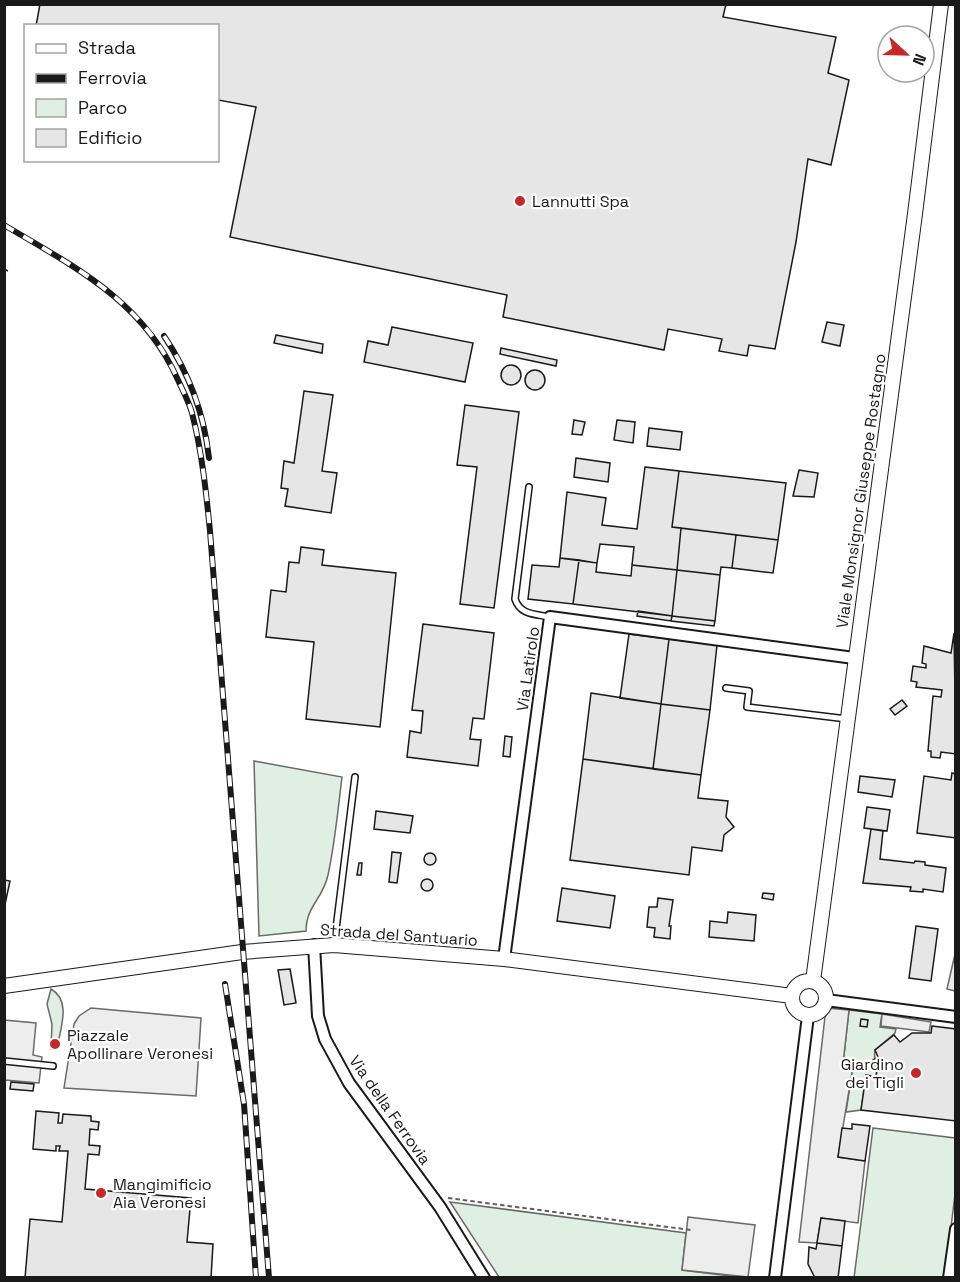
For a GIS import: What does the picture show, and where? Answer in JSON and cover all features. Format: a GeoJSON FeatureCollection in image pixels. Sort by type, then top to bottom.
{"type":"FeatureCollection","features":[{"type":"Feature","properties":{"kind":"street","name":"Viale Monsignor Giuseppe Rostagno"},"geometry":{"type":"LineString","coordinates":[[813,981],[941,4]]}},
{"type":"Feature","properties":{"kind":"street","name":"Via Latirolo"},"geometry":{"type":"LineString","coordinates":[[504,959],[550,617],[855,658]]}},
{"type":"Feature","properties":{"kind":"street","name":"Via della Ferrovia"},"geometry":{"type":"LineString","coordinates":[[314,945],[318,1016],[326,1039],[349,1083],[435,1199],[484,1278]]}},
{"type":"Feature","properties":{"kind":"street","name":"Strada del Santuario"},"geometry":{"type":"LineString","coordinates":[[4,986],[242,952],[334,945],[504,959],[792,996]]}},
{"type":"Feature","properties":{"kind":"street"},"geometry":{"type":"LineString","coordinates":[[813,981],[822,986],[826,1000],[822,1010],[808,1016],[794,1007],[792,996],[801,982],[813,981]]}},
{"type":"Feature","properties":{"kind":"street"},"geometry":{"type":"LineString","coordinates":[[826,1000],[956,1017]]}},
{"type":"Feature","properties":{"kind":"street"},"geometry":{"type":"LineString","coordinates":[[775,1278],[808,1016]]}},
{"type":"Feature","properties":{"kind":"street"},"geometry":{"type":"LineString","coordinates":[[949,1278],[956,1229]]}},
{"type":"Feature","properties":{"kind":"lane"},"geometry":{"type":"LineString","coordinates":[[529,487],[515,599],[517,607],[524,612],[550,617]]}},
{"type":"Feature","properties":{"kind":"lane"},"geometry":{"type":"LineString","coordinates":[[726,688],[749,691],[747,707],[847,719]]}},
{"type":"Feature","properties":{"kind":"lane"},"geometry":{"type":"LineString","coordinates":[[334,945],[355,777]]}},
{"type":"Feature","properties":{"kind":"lane"},"geometry":{"type":"LineString","coordinates":[[4,1061],[53,1066]]}},
{"type":"Feature","properties":{"kind":"path"},"geometry":{"type":"LineString","coordinates":[[435,1199],[451,1198],[692,1230]]}},
{"type":"Feature","properties":{"kind":"green space"},"geometry":{"type":"Polygon","coordinates":[[[254,761],[342,777],[328,875],[309,915],[306,931],[259,936],[254,761]]]}},
{"type":"Feature","properties":{"kind":"green space"},"geometry":{"type":"Polygon","coordinates":[[[51,989],[57,994],[63,1008],[57,1049],[51,1049],[52,1024],[47,1004],[51,989]]]}},
{"type":"Feature","properties":{"kind":"green space"},"geometry":{"type":"Polygon","coordinates":[[[849,1010],[882,1014],[880,1027],[896,1029],[895,1033],[875,1050],[876,1077],[866,1076],[861,1110],[846,1112],[853,1066],[843,1064],[849,1010]]]}},
{"type":"Feature","properties":{"kind":"green space"},"geometry":{"type":"Polygon","coordinates":[[[873,1128],[955,1138],[955,1194],[945,1277],[854,1278],[873,1128]]]}},
{"type":"Feature","properties":{"kind":"green space"},"geometry":{"type":"Polygon","coordinates":[[[450,1202],[686,1233],[682,1270],[738,1277],[499,1277],[450,1202]]]}},
{"type":"Feature","properties":{"kind":"shaded area"},"geometry":{"type":"Polygon","coordinates":[[[955,954],[955,991],[947,989],[955,954]]]}},
{"type":"Feature","properties":{"kind":"shaded area"},"geometry":{"type":"Polygon","coordinates":[[[91,1008],[201,1018],[196,1096],[64,1088],[74,1024],[79,1016],[91,1008]]]}},
{"type":"Feature","properties":{"kind":"shaded area"},"geometry":{"type":"Polygon","coordinates":[[[826,1008],[849,1010],[843,1064],[853,1066],[838,1157],[865,1161],[858,1223],[821,1218],[817,1243],[799,1242],[826,1008]]]}},
{"type":"Feature","properties":{"kind":"shaded area"},"geometry":{"type":"Polygon","coordinates":[[[882,1014],[931,1022],[929,1032],[881,1026],[882,1014]]]}},
{"type":"Feature","properties":{"kind":"shaded area"},"geometry":{"type":"Polygon","coordinates":[[[4,1020],[36,1023],[33,1055],[42,1057],[39,1083],[5,1080],[4,1020]]]}},
{"type":"Feature","properties":{"kind":"shaded area"},"geometry":{"type":"Polygon","coordinates":[[[688,1217],[755,1225],[748,1277],[682,1270],[688,1217]]]}},
{"type":"Feature","properties":{"kind":"building","name":"Lannutti Spa"},"geometry":{"type":"Polygon","coordinates":[[[40,4],[726,4],[723,17],[836,37],[828,73],[849,80],[831,165],[808,159],[796,242],[775,349],[749,345],[747,356],[719,351],[722,339],[668,329],[664,350],[503,317],[507,295],[230,237],[256,107],[219,100],[219,24],[36,24],[40,4]]]}},
{"type":"Feature","properties":{"kind":"building"},"geometry":{"type":"Polygon","coordinates":[[[827,322],[844,325],[840,346],[822,342],[827,322]]]}},
{"type":"Feature","properties":{"kind":"building"},"geometry":{"type":"Polygon","coordinates":[[[392,327],[473,343],[465,382],[364,362],[368,341],[388,345],[392,327]]]}},
{"type":"Feature","properties":{"kind":"building"},"geometry":{"type":"Polygon","coordinates":[[[276,335],[323,344],[322,353],[274,343],[276,335]]]}},
{"type":"Feature","properties":{"kind":"building"},"geometry":{"type":"Polygon","coordinates":[[[501,348],[557,360],[556,366],[500,354],[501,348]]]}},
{"type":"Feature","properties":{"kind":"building"},"geometry":{"type":"Polygon","coordinates":[[[511,365],[518,368],[521,375],[518,382],[511,385],[504,382],[501,375],[504,368],[511,365]]]}},
{"type":"Feature","properties":{"kind":"building"},"geometry":{"type":"Polygon","coordinates":[[[535,370],[542,373],[545,380],[542,387],[535,390],[528,387],[525,380],[528,373],[535,370]]]}},
{"type":"Feature","properties":{"kind":"building"},"geometry":{"type":"Polygon","coordinates":[[[304,391],[333,395],[322,471],[337,473],[331,513],[285,506],[288,489],[281,488],[284,461],[294,463],[304,391]]]}},
{"type":"Feature","properties":{"kind":"building"},"geometry":{"type":"Polygon","coordinates":[[[465,405],[519,412],[494,608],[460,604],[477,467],[457,465],[465,405]]]}},
{"type":"Feature","properties":{"kind":"building"},"geometry":{"type":"Polygon","coordinates":[[[574,420],[585,422],[582,435],[572,434],[574,420]]]}},
{"type":"Feature","properties":{"kind":"building"},"geometry":{"type":"Polygon","coordinates":[[[617,420],[635,422],[633,443],[614,440],[617,420]]]}},
{"type":"Feature","properties":{"kind":"building"},"geometry":{"type":"Polygon","coordinates":[[[649,428],[682,432],[680,450],[647,446],[649,428]]]}},
{"type":"Feature","properties":{"kind":"building"},"geometry":{"type":"Polygon","coordinates":[[[576,458],[610,463],[608,482],[574,477],[576,458]]]}},
{"type":"Feature","properties":{"kind":"building"},"geometry":{"type":"Polygon","coordinates":[[[645,467],[679,471],[672,527],[681,528],[677,570],[632,565],[634,547],[600,544],[597,563],[560,558],[567,492],[606,498],[602,525],[637,529],[645,467]]]}},
{"type":"Feature","properties":{"kind":"building"},"geometry":{"type":"Polygon","coordinates":[[[799,470],[818,473],[814,497],[793,496],[799,470]]]}},
{"type":"Feature","properties":{"kind":"building"},"geometry":{"type":"Polygon","coordinates":[[[679,471],[786,483],[778,540],[672,527],[679,471]]]}},
{"type":"Feature","properties":{"kind":"building"},"geometry":{"type":"Polygon","coordinates":[[[681,528],[736,535],[732,568],[721,567],[720,575],[677,570],[681,528]]]}},
{"type":"Feature","properties":{"kind":"building"},"geometry":{"type":"Polygon","coordinates":[[[736,535],[778,540],[773,573],[732,568],[736,535]]]}},
{"type":"Feature","properties":{"kind":"building"},"geometry":{"type":"Polygon","coordinates":[[[301,547],[324,550],[322,565],[396,573],[380,727],[306,719],[314,642],[266,637],[271,590],[286,592],[289,562],[299,563],[301,547]]]}},
{"type":"Feature","properties":{"kind":"building"},"geometry":{"type":"Polygon","coordinates":[[[560,558],[579,560],[573,604],[528,599],[532,565],[559,567],[560,558]]]}},
{"type":"Feature","properties":{"kind":"building"},"geometry":{"type":"Polygon","coordinates":[[[579,560],[597,563],[596,572],[631,576],[632,565],[677,570],[672,616],[573,604],[579,560]]]}},
{"type":"Feature","properties":{"kind":"building"},"geometry":{"type":"Polygon","coordinates":[[[677,570],[720,575],[715,621],[672,616],[677,570]]]}},
{"type":"Feature","properties":{"kind":"building"},"geometry":{"type":"Polygon","coordinates":[[[638,611],[672,616],[671,621],[637,616],[638,611]]]}},
{"type":"Feature","properties":{"kind":"building"},"geometry":{"type":"Polygon","coordinates":[[[672,616],[715,621],[714,626],[671,621],[672,616]]]}},
{"type":"Feature","properties":{"kind":"building"},"geometry":{"type":"Polygon","coordinates":[[[423,624],[494,633],[484,719],[473,718],[470,739],[481,740],[478,766],[407,757],[410,731],[421,733],[423,711],[412,710],[423,624]]]}},
{"type":"Feature","properties":{"kind":"building"},"geometry":{"type":"Polygon","coordinates":[[[954,633],[956,754],[941,752],[940,758],[931,757],[931,751],[928,751],[933,696],[941,697],[942,690],[916,687],[917,682],[911,681],[913,666],[926,668],[926,664],[922,663],[924,646],[951,653],[954,633]]]}},
{"type":"Feature","properties":{"kind":"building"},"geometry":{"type":"Polygon","coordinates":[[[629,634],[669,639],[661,704],[620,698],[629,634]]]}},
{"type":"Feature","properties":{"kind":"building"},"geometry":{"type":"Polygon","coordinates":[[[669,639],[717,645],[710,710],[661,704],[669,639]]]}},
{"type":"Feature","properties":{"kind":"building"},"geometry":{"type":"Polygon","coordinates":[[[591,693],[661,704],[653,769],[583,759],[591,693]]]}},
{"type":"Feature","properties":{"kind":"building"},"geometry":{"type":"Polygon","coordinates":[[[902,700],[907,706],[895,715],[890,709],[902,700]]]}},
{"type":"Feature","properties":{"kind":"building"},"geometry":{"type":"Polygon","coordinates":[[[661,704],[710,710],[701,775],[653,769],[661,704]]]}},
{"type":"Feature","properties":{"kind":"building"},"geometry":{"type":"Polygon","coordinates":[[[505,736],[512,737],[510,757],[503,756],[505,736]]]}},
{"type":"Feature","properties":{"kind":"building"},"geometry":{"type":"Polygon","coordinates":[[[583,759],[701,775],[698,798],[728,801],[726,817],[734,827],[724,835],[722,851],[692,847],[689,875],[570,860],[583,759]]]}},
{"type":"Feature","properties":{"kind":"building"},"geometry":{"type":"Polygon","coordinates":[[[952,773],[956,774],[956,838],[917,833],[924,776],[951,780],[952,773]]]}},
{"type":"Feature","properties":{"kind":"building"},"geometry":{"type":"Polygon","coordinates":[[[860,776],[895,780],[892,797],[858,792],[860,776]]]}},
{"type":"Feature","properties":{"kind":"building"},"geometry":{"type":"Polygon","coordinates":[[[867,807],[890,810],[887,831],[864,828],[867,807]]]}},
{"type":"Feature","properties":{"kind":"building"},"geometry":{"type":"Polygon","coordinates":[[[376,811],[413,816],[410,833],[374,829],[376,811]]]}},
{"type":"Feature","properties":{"kind":"building"},"geometry":{"type":"Polygon","coordinates":[[[871,829],[883,831],[880,859],[925,862],[925,865],[946,868],[943,892],[923,889],[923,892],[910,891],[911,887],[863,883],[871,829]]]}},
{"type":"Feature","properties":{"kind":"building"},"geometry":{"type":"Polygon","coordinates":[[[392,852],[401,853],[397,883],[389,882],[392,852]]]}},
{"type":"Feature","properties":{"kind":"building"},"geometry":{"type":"Polygon","coordinates":[[[432,853],[436,859],[432,865],[428,865],[424,857],[432,853]]]}},
{"type":"Feature","properties":{"kind":"building"},"geometry":{"type":"Polygon","coordinates":[[[359,863],[362,863],[361,875],[357,875],[359,863]]]}},
{"type":"Feature","properties":{"kind":"building"},"geometry":{"type":"Polygon","coordinates":[[[429,879],[433,885],[429,891],[425,891],[421,883],[429,879]]]}},
{"type":"Feature","properties":{"kind":"building"},"geometry":{"type":"Polygon","coordinates":[[[4,880],[10,881],[4,909],[4,880]]]}},
{"type":"Feature","properties":{"kind":"building"},"geometry":{"type":"Polygon","coordinates":[[[562,888],[615,896],[610,928],[557,921],[562,888]]]}},
{"type":"Feature","properties":{"kind":"building"},"geometry":{"type":"Polygon","coordinates":[[[763,893],[774,894],[773,900],[762,898],[763,893]]]}},
{"type":"Feature","properties":{"kind":"building"},"geometry":{"type":"Polygon","coordinates":[[[658,898],[673,900],[669,926],[671,926],[670,939],[654,937],[655,928],[647,927],[649,907],[657,907],[658,898]]]}},
{"type":"Feature","properties":{"kind":"building"},"geometry":{"type":"Polygon","coordinates":[[[728,912],[756,915],[754,941],[709,937],[710,921],[727,923],[728,912]]]}},
{"type":"Feature","properties":{"kind":"building"},"geometry":{"type":"Polygon","coordinates":[[[916,926],[938,929],[931,981],[909,978],[916,926]]]}},
{"type":"Feature","properties":{"kind":"building"},"geometry":{"type":"Polygon","coordinates":[[[290,969],[296,1003],[284,1005],[278,970],[290,969]]]}},
{"type":"Feature","properties":{"kind":"building"},"geometry":{"type":"Polygon","coordinates":[[[861,1019],[868,1020],[867,1027],[860,1026],[861,1019]]]}},
{"type":"Feature","properties":{"kind":"building","name":"Giardino dei Tigli"},"geometry":{"type":"Polygon","coordinates":[[[932,1026],[956,1029],[956,1121],[861,1110],[866,1075],[876,1077],[877,1071],[873,1060],[878,1057],[875,1050],[894,1035],[900,1042],[912,1033],[931,1033],[932,1026]]]}},
{"type":"Feature","properties":{"kind":"building"},"geometry":{"type":"Polygon","coordinates":[[[11,1082],[34,1084],[33,1091],[10,1089],[11,1082]]]}},
{"type":"Feature","properties":{"kind":"building","name":"Mangimificio Aia Veronesi"},"geometry":{"type":"Polygon","coordinates":[[[36,1111],[59,1113],[58,1123],[62,1123],[63,1114],[91,1116],[91,1121],[99,1122],[98,1130],[90,1129],[89,1145],[100,1146],[99,1155],[88,1154],[85,1189],[191,1198],[187,1242],[213,1244],[211,1278],[25,1278],[30,1219],[62,1222],[68,1151],[59,1151],[60,1146],[56,1146],[56,1151],[33,1149],[36,1111]]]}},
{"type":"Feature","properties":{"kind":"building"},"geometry":{"type":"Polygon","coordinates":[[[852,1124],[870,1126],[865,1161],[838,1157],[842,1128],[852,1129],[852,1124]]]}},
{"type":"Feature","properties":{"kind":"building"},"geometry":{"type":"Polygon","coordinates":[[[821,1218],[845,1221],[842,1246],[817,1243],[821,1218]]]}},
{"type":"Feature","properties":{"kind":"building"},"geometry":{"type":"Polygon","coordinates":[[[817,1243],[842,1246],[838,1278],[815,1278],[808,1264],[809,1247],[816,1249],[817,1243]]]}},
{"type":"Feature","properties":{"kind":"railway"},"geometry":{"type":"LineString","coordinates":[[4,225],[81,272],[126,307],[146,328],[163,352],[192,413],[201,457],[210,531],[269,1278]]}},
{"type":"Feature","properties":{"kind":"railway"},"geometry":{"type":"LineString","coordinates":[[164,336],[181,364],[194,394],[207,441],[209,458]]}},
{"type":"Feature","properties":{"kind":"railway"},"geometry":{"type":"LineString","coordinates":[[225,984],[244,1104],[256,1278]]}},
{"type":"Feature","properties":{"kind":"fence"},"geometry":{"type":"LineString","coordinates":[[4,269],[8,271]]}},
{"type":"Feature","properties":{"kind":"place","name":"Lannutti Spa"},"geometry":{"type":"Point","coordinates":[520,201]}},
{"type":"Feature","properties":{"kind":"place","name":"Piazzale Apollinare Veronesi"},"geometry":{"type":"Point","coordinates":[55,1044]}},
{"type":"Feature","properties":{"kind":"place","name":"Giardino dei Tigli"},"geometry":{"type":"Point","coordinates":[916,1073]}},
{"type":"Feature","properties":{"kind":"place","name":"Mangimificio Aia Veronesi"},"geometry":{"type":"Point","coordinates":[101,1193]}}]}
